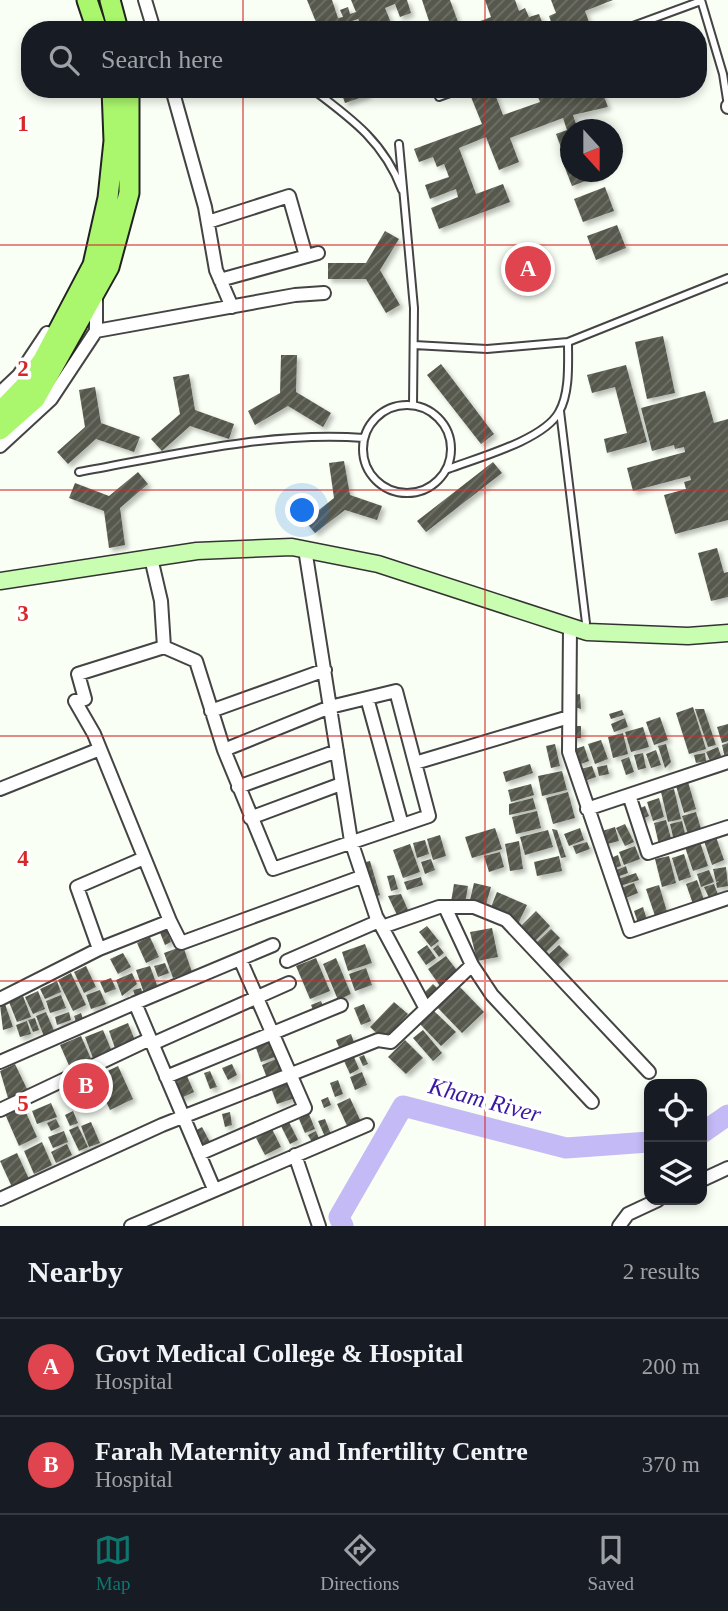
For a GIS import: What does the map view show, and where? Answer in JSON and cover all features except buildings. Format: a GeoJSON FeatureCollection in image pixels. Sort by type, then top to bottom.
{"type":"FeatureCollection","features":[{"type":"Feature","properties":{"kind":"main road"},"geometry":{"type":"LineString","coordinates":[[87,0],[94,21]]}},
{"type":"Feature","properties":{"kind":"main road"},"geometry":{"type":"LineString","coordinates":[[110,0],[116,21]]}},
{"type":"Feature","properties":{"kind":"main road"},"geometry":{"type":"LineString","coordinates":[[0,430],[35,399],[93,265],[107,198],[114,141],[112,98]]}},
{"type":"Feature","properties":{"kind":"main road"},"geometry":{"type":"LineString","coordinates":[[0,412],[24,387],[62,332],[96,296],[109,267],[129,193],[129,98]]}},
{"type":"Feature","properties":{"kind":"street"},"geometry":{"type":"LineString","coordinates":[[145,0],[151,21]]}},
{"type":"Feature","properties":{"kind":"street"},"geometry":{"type":"LineString","coordinates":[[174,98],[208,222],[220,280],[232,307]]}},
{"type":"Feature","properties":{"kind":"street"},"geometry":{"type":"LineString","coordinates":[[208,222],[289,195],[312,254],[220,280]]}},
{"type":"Feature","properties":{"kind":"street"},"geometry":{"type":"LineString","coordinates":[[96,331],[324,293]]}},
{"type":"Feature","properties":{"kind":"street"},"geometry":{"type":"LineString","coordinates":[[0,446],[51,399],[96,331],[96,296]]}},
{"type":"Feature","properties":{"kind":"street"},"geometry":{"type":"LineString","coordinates":[[0,393],[19,374],[47,333],[62,332]]}},
{"type":"Feature","properties":{"kind":"street"},"geometry":{"type":"LineString","coordinates":[[0,581],[197,551],[292,547],[378,564],[578,625],[587,632],[675,635],[728,633]]}},
{"type":"Feature","properties":{"kind":"street"},"geometry":{"type":"LineString","coordinates":[[305,549],[351,841],[361,877],[380,924],[426,1009]]}},
{"type":"Feature","properties":{"kind":"street"},"geometry":{"type":"LineString","coordinates":[[151,558],[161,601],[164,647]]}},
{"type":"Feature","properties":{"kind":"street"},"geometry":{"type":"LineString","coordinates":[[578,625],[569,717],[569,752],[630,931],[728,898]]}},
{"type":"Feature","properties":{"kind":"street"},"geometry":{"type":"LineString","coordinates":[[224,750],[330,707],[396,691],[429,816],[273,869],[224,750],[196,661],[164,647],[78,674],[85,699],[75,701],[100,750],[181,943],[361,877]]}},
{"type":"Feature","properties":{"kind":"street"},"geometry":{"type":"LineString","coordinates":[[211,711],[324,670]]}},
{"type":"Feature","properties":{"kind":"street"},"geometry":{"type":"LineString","coordinates":[[367,698],[402,825]]}},
{"type":"Feature","properties":{"kind":"street"},"geometry":{"type":"LineString","coordinates":[[415,763],[569,717]]}},
{"type":"Feature","properties":{"kind":"street"},"geometry":{"type":"LineString","coordinates":[[0,789],[100,750]]}},
{"type":"Feature","properties":{"kind":"street"},"geometry":{"type":"LineString","coordinates":[[238,787],[337,751]]}},
{"type":"Feature","properties":{"kind":"street"},"geometry":{"type":"LineString","coordinates":[[587,809],[728,762]]}},
{"type":"Feature","properties":{"kind":"street"},"geometry":{"type":"LineString","coordinates":[[250,818],[341,783]]}},
{"type":"Feature","properties":{"kind":"street"},"geometry":{"type":"LineString","coordinates":[[629,795],[648,853],[728,827]]}},
{"type":"Feature","properties":{"kind":"street"},"geometry":{"type":"LineString","coordinates":[[99,949],[77,887],[144,858]]}},
{"type":"Feature","properties":{"kind":"street"},"geometry":{"type":"LineString","coordinates":[[445,907],[472,965],[492,995],[592,1102]]}},
{"type":"Feature","properties":{"kind":"street"},"geometry":{"type":"LineString","coordinates":[[287,961],[380,924],[445,907],[474,907],[506,920],[544,957],[649,1072]]}},
{"type":"Feature","properties":{"kind":"street"},"geometry":{"type":"LineString","coordinates":[[0,999],[99,949],[170,920]]}},
{"type":"Feature","properties":{"kind":"street"},"geometry":{"type":"LineString","coordinates":[[0,1062],[273,945]]}},
{"type":"Feature","properties":{"kind":"street"},"geometry":{"type":"LineString","coordinates":[[199,1154],[304,1110],[304,1104],[240,959]]}},
{"type":"Feature","properties":{"kind":"street"},"geometry":{"type":"LineString","coordinates":[[0,1199],[183,1117],[378,1040],[391,1042],[472,965]]}},
{"type":"Feature","properties":{"kind":"street"},"geometry":{"type":"LineString","coordinates":[[0,1110],[151,1041],[289,983]]}},
{"type":"Feature","properties":{"kind":"street"},"geometry":{"type":"LineString","coordinates":[[135,1003],[214,1189]]}},
{"type":"Feature","properties":{"kind":"street"},"geometry":{"type":"LineString","coordinates":[[166,1077],[341,1005]]}},
{"type":"Feature","properties":{"kind":"street"},"geometry":{"type":"LineString","coordinates":[[131,1226],[367,1125]]}},
{"type":"Feature","properties":{"kind":"street"},"geometry":{"type":"LineString","coordinates":[[295,1155],[319,1226]]}},
{"type":"Feature","properties":{"kind":"street"},"geometry":{"type":"LineString","coordinates":[[707,1178],[728,1168]]}},
{"type":"Feature","properties":{"kind":"street"},"geometry":{"type":"LineString","coordinates":[[619,1226],[628,1214],[647,1205]]}},
{"type":"Feature","properties":{"kind":"lane"},"geometry":{"type":"LineString","coordinates":[[646,21],[701,0],[723,74],[728,108]]}},
{"type":"Feature","properties":{"kind":"lane"},"geometry":{"type":"LineString","coordinates":[[324,98],[379,146],[392,163],[406,202]]}},
{"type":"Feature","properties":{"kind":"lane"},"geometry":{"type":"LineString","coordinates":[[399,144],[406,202],[414,345],[413,405]]}},
{"type":"Feature","properties":{"kind":"lane"},"geometry":{"type":"LineString","coordinates":[[414,345],[487,349],[568,342],[728,278]]}},
{"type":"Feature","properties":{"kind":"lane"},"geometry":{"type":"LineString","coordinates":[[568,342],[566,388],[560,411],[578,625]]}},
{"type":"Feature","properties":{"kind":"lane"},"geometry":{"type":"LineString","coordinates":[[448,469],[452,442],[446,426],[434,413],[413,405],[401,405],[384,411],[371,423],[364,438],[363,456],[369,472],[381,485],[397,492],[414,493],[430,487],[448,469],[534,434],[560,411]]}},
{"type":"Feature","properties":{"kind":"lane"},"geometry":{"type":"LineString","coordinates":[[79,472],[250,441],[320,435],[364,438]]}},
{"type":"Feature","properties":{"kind":"waterway","name":"Kham River"},"geometry":{"type":"LineString","coordinates":[[343,1226],[339,1217],[403,1106],[566,1148],[644,1142]]}},
{"type":"Feature","properties":{"kind":"waterway","name":"Kham River"},"geometry":{"type":"LineString","coordinates":[[707,1130],[728,1115]]}},
{"type":"Feature","properties":{"kind":"place","name":"Govt Medical College & Hospital"},"geometry":{"type":"Point","coordinates":[528,269]}},
{"type":"Feature","properties":{"kind":"place","name":"Farah Maternity and Infertility Centre"},"geometry":{"type":"Point","coordinates":[86,1086]}}]}
